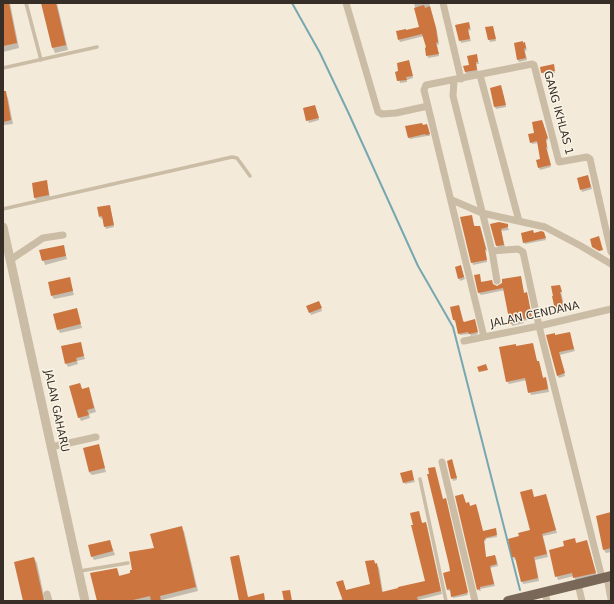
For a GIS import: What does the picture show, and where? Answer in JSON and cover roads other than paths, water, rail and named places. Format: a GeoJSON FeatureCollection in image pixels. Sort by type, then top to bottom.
{"type":"FeatureCollection","features":[{"type":"Feature","properties":{"kind":"main road"},"geometry":{"type":"LineString","coordinates":[[508,601],[546,596],[578,584],[606,577]]}},
{"type":"Feature","properties":{"kind":"street"},"geometry":{"type":"LineString","coordinates":[[346,3],[378,112],[382,114],[396,113],[428,106],[484,337]]}},
{"type":"Feature","properties":{"kind":"street"},"geometry":{"type":"LineString","coordinates":[[443,3],[457,80],[453,96],[492,251],[497,281]]}},
{"type":"Feature","properties":{"kind":"street","name":"GANG IKHLAS 1"},"geometry":{"type":"LineString","coordinates":[[428,106],[424,90],[426,85],[532,64],[534,65],[558,162],[587,157],[590,159],[611,252]]}},
{"type":"Feature","properties":{"kind":"street"},"geometry":{"type":"LineString","coordinates":[[480,75],[519,221]]}},
{"type":"Feature","properties":{"kind":"street"},"geometry":{"type":"LineString","coordinates":[[452,200],[482,213],[545,227],[611,264]]}},
{"type":"Feature","properties":{"kind":"street","name":"JALAN GAHARU"},"geometry":{"type":"LineString","coordinates":[[3,227],[85,601]]}},
{"type":"Feature","properties":{"kind":"street"},"geometry":{"type":"LineString","coordinates":[[10,260],[43,238],[63,235]]}},
{"type":"Feature","properties":{"kind":"street"},"geometry":{"type":"LineString","coordinates":[[492,251],[518,248],[522,250],[539,326],[611,599]]}},
{"type":"Feature","properties":{"kind":"street","name":"JALAN CENDANA"},"geometry":{"type":"LineString","coordinates":[[464,341],[539,326],[611,309]]}},
{"type":"Feature","properties":{"kind":"street"},"geometry":{"type":"LineString","coordinates":[[51,447],[96,437]]}},
{"type":"Feature","properties":{"kind":"street"},"geometry":{"type":"LineString","coordinates":[[442,462],[475,601]]}},
{"type":"Feature","properties":{"kind":"street"},"geometry":{"type":"LineString","coordinates":[[578,584],[582,601]]}},
{"type":"Feature","properties":{"kind":"lane"},"geometry":{"type":"LineString","coordinates":[[26,3],[41,60]]}},
{"type":"Feature","properties":{"kind":"lane"},"geometry":{"type":"LineString","coordinates":[[3,68],[97,47]]}},
{"type":"Feature","properties":{"kind":"lane"},"geometry":{"type":"LineString","coordinates":[[3,209],[232,157],[237,158],[250,176]]}},
{"type":"Feature","properties":{"kind":"lane"},"geometry":{"type":"LineString","coordinates":[[420,479],[446,601]]}},
{"type":"Feature","properties":{"kind":"lane"},"geometry":{"type":"LineString","coordinates":[[79,571],[128,563]]}},
{"type":"Feature","properties":{"kind":"waterway"},"geometry":{"type":"LineString","coordinates":[[292,3],[320,53],[418,266],[453,327],[520,590]]}}]}
